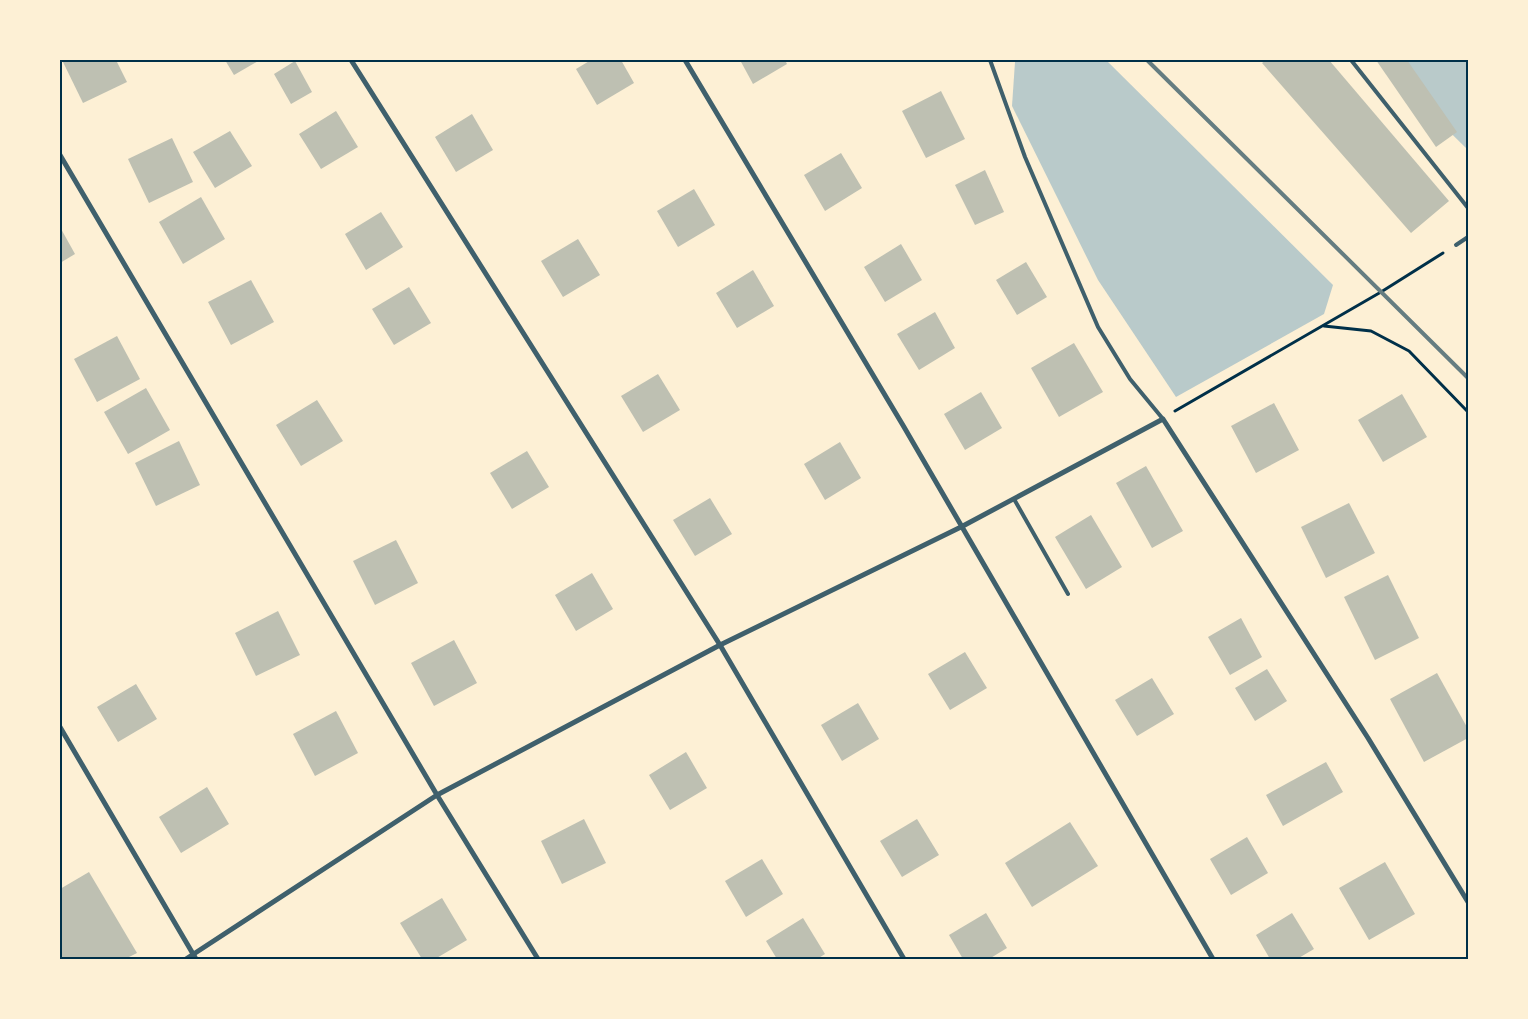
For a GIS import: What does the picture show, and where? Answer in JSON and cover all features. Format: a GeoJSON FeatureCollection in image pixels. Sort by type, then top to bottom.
{"type":"FeatureCollection","features":[{"type":"Feature","properties":{"kind":"street"},"geometry":{"type":"LineString","coordinates":[[351,60],[720,645],[904,959]]}},
{"type":"Feature","properties":{"kind":"street"},"geometry":{"type":"LineString","coordinates":[[685,60],[904,427],[1213,959]]}},
{"type":"Feature","properties":{"kind":"street"},"geometry":{"type":"LineString","coordinates":[[60,155],[437,795],[538,959]]}},
{"type":"Feature","properties":{"kind":"street"},"geometry":{"type":"LineString","coordinates":[[186,959],[195,956],[437,795],[720,645],[961,527],[1163,418],[1368,738],[1468,902]]}},
{"type":"Feature","properties":{"kind":"street"},"geometry":{"type":"LineString","coordinates":[[60,727],[195,956]]}},
{"type":"Feature","properties":{"kind":"lane"},"geometry":{"type":"LineString","coordinates":[[990,60],[1025,157],[1098,326],[1130,378],[1163,418]]}},
{"type":"Feature","properties":{"kind":"lane"},"geometry":{"type":"LineString","coordinates":[[1351,60],[1468,208]]}},
{"type":"Feature","properties":{"kind":"lane"},"geometry":{"type":"LineString","coordinates":[[1456,245],[1468,237]]}},
{"type":"Feature","properties":{"kind":"lane"},"geometry":{"type":"LineString","coordinates":[[1014,499],[1068,594]]}},
{"type":"Feature","properties":{"kind":"path"},"geometry":{"type":"LineString","coordinates":[[1163,418],[1381,292],[1456,245]]}},
{"type":"Feature","properties":{"kind":"path"},"geometry":{"type":"LineString","coordinates":[[1323,326],[1371,331],[1409,351],[1468,412]]}},
{"type":"Feature","properties":{"kind":"shaded area"},"geometry":{"type":"Polygon","coordinates":[[[1021,60],[1106,60],[1333,285],[1324,314],[1176,397],[1098,280],[1012,106],[1015,62],[1021,60]]]}},
{"type":"Feature","properties":{"kind":"shaded area"},"geometry":{"type":"Polygon","coordinates":[[[1388,60],[1468,60],[1468,150],[1397,80],[1388,60]]]}},
{"type":"Feature","properties":{"kind":"building"},"geometry":{"type":"Polygon","coordinates":[[[62,60],[116,60],[127,82],[83,103],[62,60]]]}},
{"type":"Feature","properties":{"kind":"building"},"geometry":{"type":"Polygon","coordinates":[[[225,60],[260,60],[234,75],[225,60]]]}},
{"type":"Feature","properties":{"kind":"building"},"geometry":{"type":"Polygon","coordinates":[[[591,60],[621,60],[634,83],[597,105],[576,69],[591,60]]]}},
{"type":"Feature","properties":{"kind":"building"},"geometry":{"type":"Polygon","coordinates":[[[740,60],[785,60],[787,64],[753,84],[740,60]]]}},
{"type":"Feature","properties":{"kind":"building"},"geometry":{"type":"Polygon","coordinates":[[[1266,60],[1329,60],[1449,201],[1411,233],[1262,63],[1266,60]]]}},
{"type":"Feature","properties":{"kind":"building"},"geometry":{"type":"Polygon","coordinates":[[[1376,60],[1407,60],[1457,132],[1436,147],[1376,60]]]}},
{"type":"Feature","properties":{"kind":"building"},"geometry":{"type":"Polygon","coordinates":[[[295,61],[312,92],[291,104],[274,74],[295,61]]]}},
{"type":"Feature","properties":{"kind":"building"},"geometry":{"type":"Polygon","coordinates":[[[941,91],[965,139],[926,158],[902,111],[941,91]]]}},
{"type":"Feature","properties":{"kind":"building"},"geometry":{"type":"Polygon","coordinates":[[[336,111],[358,147],[321,169],[299,134],[336,111]]]}},
{"type":"Feature","properties":{"kind":"building"},"geometry":{"type":"Polygon","coordinates":[[[472,114],[493,150],[456,172],[435,137],[472,114]]]}},
{"type":"Feature","properties":{"kind":"building"},"geometry":{"type":"Polygon","coordinates":[[[230,131],[252,166],[215,188],[193,152],[230,131]]]}},
{"type":"Feature","properties":{"kind":"building"},"geometry":{"type":"Polygon","coordinates":[[[172,138],[193,182],[149,203],[128,159],[172,138]]]}},
{"type":"Feature","properties":{"kind":"building"},"geometry":{"type":"Polygon","coordinates":[[[841,153],[862,188],[825,211],[804,175],[841,153]]]}},
{"type":"Feature","properties":{"kind":"building"},"geometry":{"type":"Polygon","coordinates":[[[985,170],[1004,212],[975,225],[955,185],[985,170]]]}},
{"type":"Feature","properties":{"kind":"building"},"geometry":{"type":"Polygon","coordinates":[[[694,189],[715,225],[678,247],[657,211],[694,189]]]}},
{"type":"Feature","properties":{"kind":"building"},"geometry":{"type":"Polygon","coordinates":[[[201,197],[225,239],[183,264],[159,222],[201,197]]]}},
{"type":"Feature","properties":{"kind":"building"},"geometry":{"type":"Polygon","coordinates":[[[381,212],[403,247],[366,270],[345,234],[381,212]]]}},
{"type":"Feature","properties":{"kind":"building"},"geometry":{"type":"Polygon","coordinates":[[[60,227],[75,254],[60,263],[60,227]]]}},
{"type":"Feature","properties":{"kind":"building"},"geometry":{"type":"Polygon","coordinates":[[[578,239],[600,275],[563,297],[541,261],[578,239]]]}},
{"type":"Feature","properties":{"kind":"building"},"geometry":{"type":"Polygon","coordinates":[[[901,244],[922,280],[885,302],[864,267],[901,244]]]}},
{"type":"Feature","properties":{"kind":"building"},"geometry":{"type":"Polygon","coordinates":[[[1026,262],[1047,297],[1017,315],[996,280],[1026,262]]]}},
{"type":"Feature","properties":{"kind":"building"},"geometry":{"type":"Polygon","coordinates":[[[753,270],[774,306],[737,328],[716,293],[753,270]]]}},
{"type":"Feature","properties":{"kind":"building"},"geometry":{"type":"Polygon","coordinates":[[[251,280],[274,322],[231,345],[208,302],[251,280]]]}},
{"type":"Feature","properties":{"kind":"building"},"geometry":{"type":"Polygon","coordinates":[[[409,287],[431,323],[394,345],[372,309],[409,287]]]}},
{"type":"Feature","properties":{"kind":"building"},"geometry":{"type":"Polygon","coordinates":[[[935,312],[955,348],[919,370],[897,334],[935,312]]]}},
{"type":"Feature","properties":{"kind":"building"},"geometry":{"type":"Polygon","coordinates":[[[117,336],[140,379],[97,402],[74,359],[117,336]]]}},
{"type":"Feature","properties":{"kind":"building"},"geometry":{"type":"Polygon","coordinates":[[[1074,343],[1103,392],[1059,417],[1031,368],[1074,343]]]}},
{"type":"Feature","properties":{"kind":"building"},"geometry":{"type":"Polygon","coordinates":[[[658,374],[680,410],[643,432],[621,396],[658,374]]]}},
{"type":"Feature","properties":{"kind":"building"},"geometry":{"type":"Polygon","coordinates":[[[146,388],[170,430],[128,454],[104,412],[146,388]]]}},
{"type":"Feature","properties":{"kind":"building"},"geometry":{"type":"Polygon","coordinates":[[[981,392],[1002,428],[965,450],[944,414],[981,392]]]}},
{"type":"Feature","properties":{"kind":"building"},"geometry":{"type":"Polygon","coordinates":[[[1402,394],[1427,437],[1383,462],[1358,420],[1402,394]]]}},
{"type":"Feature","properties":{"kind":"building"},"geometry":{"type":"Polygon","coordinates":[[[317,400],[343,441],[301,466],[276,425],[317,400]]]}},
{"type":"Feature","properties":{"kind":"building"},"geometry":{"type":"Polygon","coordinates":[[[1274,403],[1299,450],[1256,473],[1231,426],[1274,403]]]}},
{"type":"Feature","properties":{"kind":"building"},"geometry":{"type":"Polygon","coordinates":[[[179,441],[200,485],[156,506],[135,463],[179,441]]]}},
{"type":"Feature","properties":{"kind":"building"},"geometry":{"type":"Polygon","coordinates":[[[840,442],[861,478],[825,500],[804,464],[840,442]]]}},
{"type":"Feature","properties":{"kind":"building"},"geometry":{"type":"Polygon","coordinates":[[[527,451],[549,487],[512,509],[490,473],[527,451]]]}},
{"type":"Feature","properties":{"kind":"building"},"geometry":{"type":"Polygon","coordinates":[[[1146,466],[1183,531],[1152,548],[1116,483],[1146,466]]]}},
{"type":"Feature","properties":{"kind":"building"},"geometry":{"type":"Polygon","coordinates":[[[710,498],[732,534],[695,556],[673,520],[710,498]]]}},
{"type":"Feature","properties":{"kind":"building"},"geometry":{"type":"Polygon","coordinates":[[[1349,503],[1375,553],[1326,578],[1301,527],[1349,503]]]}},
{"type":"Feature","properties":{"kind":"building"},"geometry":{"type":"Polygon","coordinates":[[[1091,515],[1122,567],[1086,589],[1055,537],[1091,515]]]}},
{"type":"Feature","properties":{"kind":"building"},"geometry":{"type":"Polygon","coordinates":[[[396,540],[418,583],[375,605],[353,561],[396,540]]]}},
{"type":"Feature","properties":{"kind":"building"},"geometry":{"type":"Polygon","coordinates":[[[592,573],[613,609],[576,631],[555,595],[592,573]]]}},
{"type":"Feature","properties":{"kind":"building"},"geometry":{"type":"Polygon","coordinates":[[[1388,575],[1419,638],[1375,660],[1344,597],[1388,575]]]}},
{"type":"Feature","properties":{"kind":"building"},"geometry":{"type":"Polygon","coordinates":[[[278,611],[300,655],[256,676],[235,633],[278,611]]]}},
{"type":"Feature","properties":{"kind":"building"},"geometry":{"type":"Polygon","coordinates":[[[1241,618],[1262,657],[1230,675],[1208,637],[1241,618]]]}},
{"type":"Feature","properties":{"kind":"building"},"geometry":{"type":"Polygon","coordinates":[[[454,640],[477,683],[434,706],[411,663],[454,640]]]}},
{"type":"Feature","properties":{"kind":"building"},"geometry":{"type":"Polygon","coordinates":[[[965,652],[987,688],[950,710],[928,674],[965,652]]]}},
{"type":"Feature","properties":{"kind":"building"},"geometry":{"type":"Polygon","coordinates":[[[1267,669],[1287,701],[1255,721],[1235,688],[1267,669]]]}},
{"type":"Feature","properties":{"kind":"building"},"geometry":{"type":"Polygon","coordinates":[[[1437,673],[1468,729],[1468,738],[1424,762],[1390,699],[1437,673]]]}},
{"type":"Feature","properties":{"kind":"building"},"geometry":{"type":"Polygon","coordinates":[[[1152,678],[1174,714],[1137,736],[1115,700],[1152,678]]]}},
{"type":"Feature","properties":{"kind":"building"},"geometry":{"type":"Polygon","coordinates":[[[136,684],[157,719],[118,742],[97,707],[136,684]]]}},
{"type":"Feature","properties":{"kind":"building"},"geometry":{"type":"Polygon","coordinates":[[[858,703],[879,739],[842,761],[821,725],[858,703]]]}},
{"type":"Feature","properties":{"kind":"building"},"geometry":{"type":"Polygon","coordinates":[[[336,711],[358,753],[315,776],[293,734],[336,711]]]}},
{"type":"Feature","properties":{"kind":"building"},"geometry":{"type":"Polygon","coordinates":[[[686,752],[707,788],[670,810],[649,775],[686,752]]]}},
{"type":"Feature","properties":{"kind":"building"},"geometry":{"type":"Polygon","coordinates":[[[1326,762],[1343,792],[1283,826],[1266,795],[1326,762]]]}},
{"type":"Feature","properties":{"kind":"building"},"geometry":{"type":"Polygon","coordinates":[[[207,787],[229,824],[181,853],[159,817],[207,787]]]}},
{"type":"Feature","properties":{"kind":"building"},"geometry":{"type":"Polygon","coordinates":[[[584,819],[606,863],[562,884],[541,841],[584,819]]]}},
{"type":"Feature","properties":{"kind":"building"},"geometry":{"type":"Polygon","coordinates":[[[917,819],[939,855],[902,877],[880,841],[917,819]]]}},
{"type":"Feature","properties":{"kind":"building"},"geometry":{"type":"Polygon","coordinates":[[[1070,822],[1098,866],[1032,907],[1005,863],[1070,822]]]}},
{"type":"Feature","properties":{"kind":"building"},"geometry":{"type":"Polygon","coordinates":[[[1247,837],[1268,873],[1231,895],[1210,859],[1247,837]]]}},
{"type":"Feature","properties":{"kind":"building"},"geometry":{"type":"Polygon","coordinates":[[[762,859],[783,894],[746,917],[725,881],[762,859]]]}},
{"type":"Feature","properties":{"kind":"building"},"geometry":{"type":"Polygon","coordinates":[[[1385,862],[1415,914],[1369,940],[1339,888],[1385,862]]]}},
{"type":"Feature","properties":{"kind":"building"},"geometry":{"type":"Polygon","coordinates":[[[89,872],[137,953],[125,959],[60,959],[60,889],[89,872]]]}},
{"type":"Feature","properties":{"kind":"building"},"geometry":{"type":"Polygon","coordinates":[[[442,898],[467,940],[435,959],[422,959],[400,923],[442,898]]]}},
{"type":"Feature","properties":{"kind":"building"},"geometry":{"type":"Polygon","coordinates":[[[986,913],[1007,948],[989,959],[963,959],[949,935],[986,913]]]}},
{"type":"Feature","properties":{"kind":"building"},"geometry":{"type":"Polygon","coordinates":[[[1292,913],[1314,949],[1297,959],[1270,959],[1256,935],[1292,913]]]}},
{"type":"Feature","properties":{"kind":"building"},"geometry":{"type":"Polygon","coordinates":[[[803,918],[825,954],[817,959],[777,959],[766,941],[803,918]]]}},
{"type":"Feature","properties":{"kind":"railway"},"geometry":{"type":"LineString","coordinates":[[1147,60],[1468,378]]}}]}
